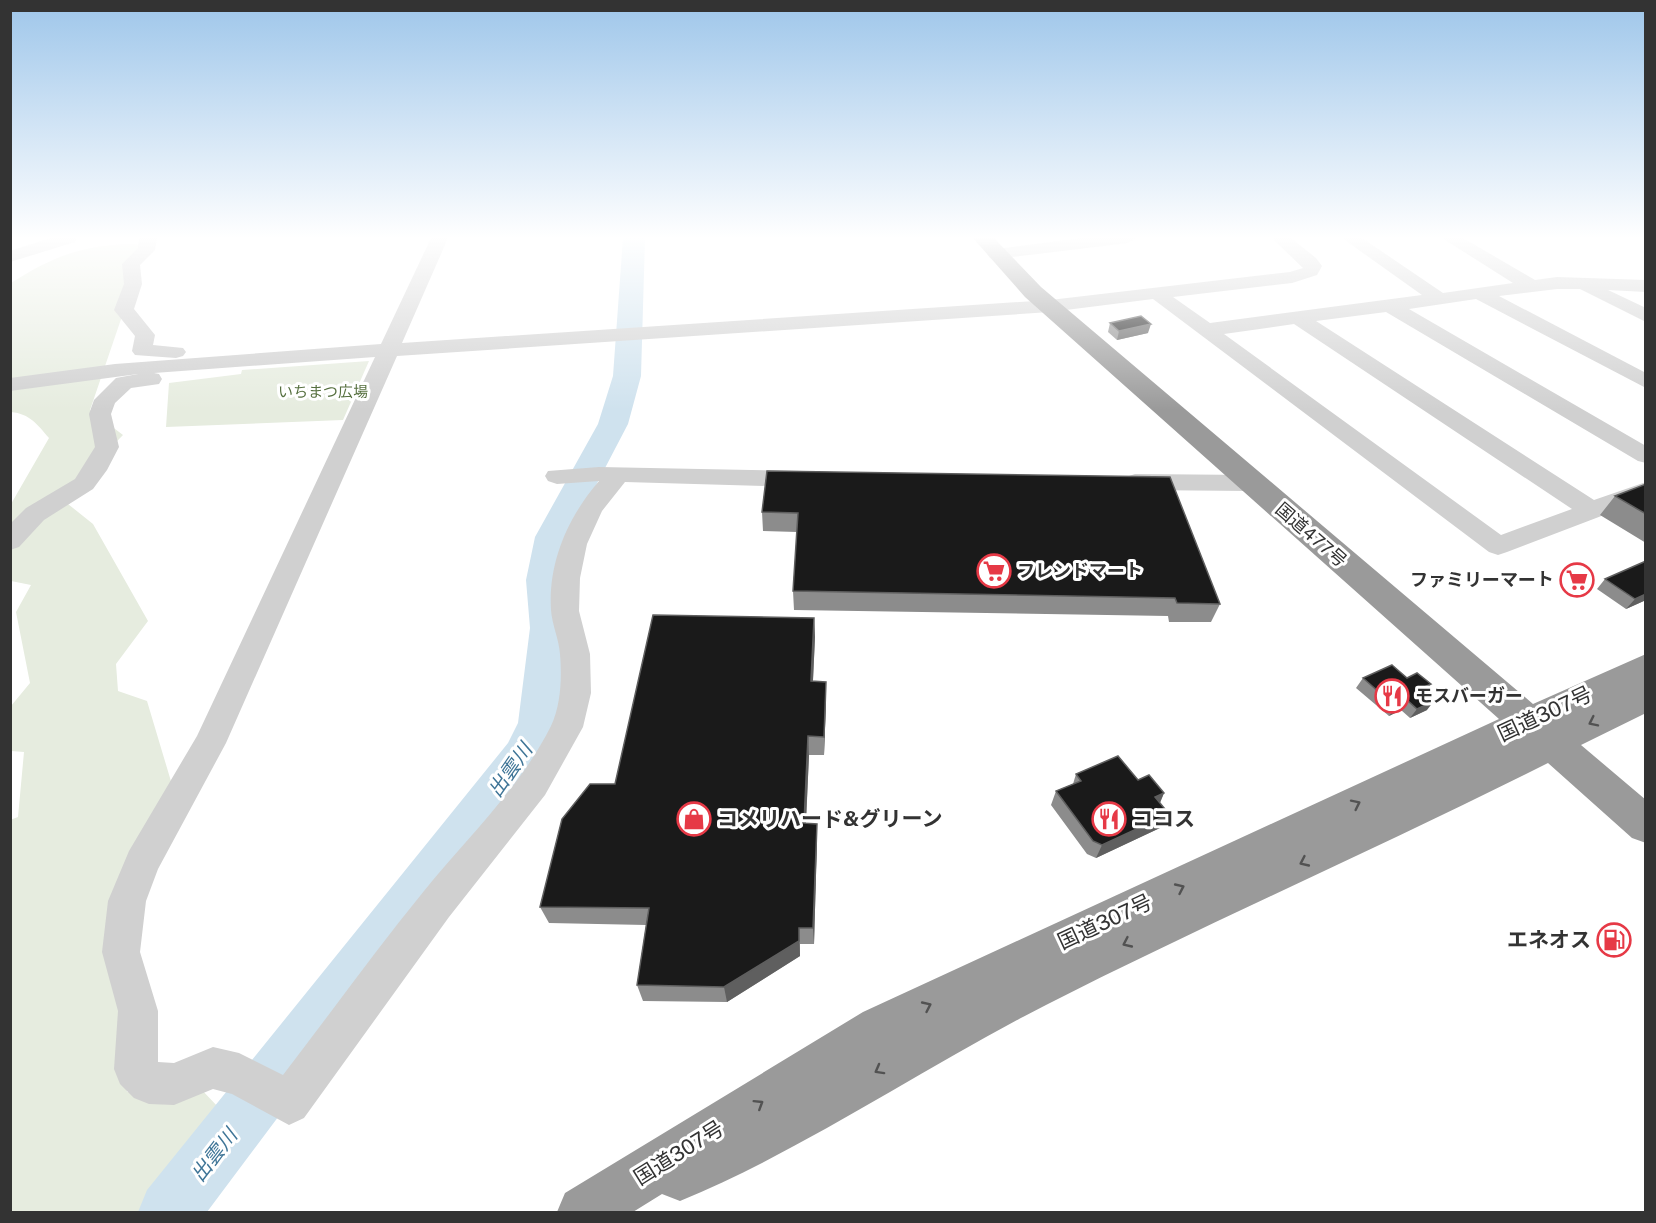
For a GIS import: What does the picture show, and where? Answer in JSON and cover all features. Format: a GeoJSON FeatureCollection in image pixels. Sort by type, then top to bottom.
{"type":"FeatureCollection","features":[{"type":"Feature","properties":{"kind":"highway","name":"国道477号"},"geometry":{"type":"LineString","coordinates":[[1039,295],[1251,483],[1646,825]]}},
{"type":"Feature","properties":{"kind":"highway","name":"国道307号"},"geometry":{"type":"LineString","coordinates":[[602,1212],[751,1140],[1029,989],[1431,803],[1538,733],[1646,667]]}},
{"type":"Feature","properties":{"kind":"highway","name":"国道307号"},"geometry":{"type":"LineString","coordinates":[[584,1212],[880,1029],[1538,733],[1646,696]]}},
{"type":"Feature","properties":{"kind":"street"},"geometry":{"type":"LineString","coordinates":[[129,295],[124,310],[145,335],[142,351],[230,352],[239,360]]}},
{"type":"Feature","properties":{"kind":"street"},"geometry":{"type":"LineString","coordinates":[[414,295],[210,743],[142,863],[127,901],[121,952],[138,1011],[135,1069],[148,1083],[174,1084],[213,1068],[239,1074],[289,1103],[436,905],[533,785],[567,728],[576,693],[575,654],[565,611],[566,578],[574,544],[608,475]]}},
{"type":"Feature","properties":{"kind":"street"},"geometry":{"type":"LineString","coordinates":[[10,385],[115,370],[239,360],[1050,306],[1139,295]]}},
{"type":"Feature","properties":{"kind":"street"},"geometry":{"type":"LineString","coordinates":[[1159,295],[1498,546],[1646,490]]}},
{"type":"Feature","properties":{"kind":"street"},"geometry":{"type":"LineString","coordinates":[[1435,295],[1439,298]]}},
{"type":"Feature","properties":{"kind":"street"},"geometry":{"type":"LineString","coordinates":[[1206,330],[1462,295]]}},
{"type":"Feature","properties":{"kind":"street"},"geometry":{"type":"LineString","coordinates":[[1482,295],[1646,382]]}},
{"type":"Feature","properties":{"kind":"street"},"geometry":{"type":"LineString","coordinates":[[1602,295],[1646,316]]}},
{"type":"Feature","properties":{"kind":"street"},"geometry":{"type":"LineString","coordinates":[[1389,305],[1646,456]]}},
{"type":"Feature","properties":{"kind":"street"},"geometry":{"type":"LineString","coordinates":[[1298,318],[1593,510]]}},
{"type":"Feature","properties":{"kind":"street"},"geometry":{"type":"LineString","coordinates":[[10,541],[35,514],[84,484],[95,470],[107,447],[100,414],[105,400],[124,382],[222,371],[239,360]]}},
{"type":"Feature","properties":{"kind":"street"},"geometry":{"type":"LineString","coordinates":[[557,476],[820,479]]}},
{"type":"Feature","properties":{"kind":"street"},"geometry":{"type":"LineString","coordinates":[[1108,482],[1251,483]]}},
{"type":"Feature","properties":{"kind":"green space"},"geometry":{"type":"Polygon","coordinates":[[[11,295],[129,295],[90,410],[123,435],[78,481],[58,496],[93,524],[148,621],[116,664],[118,691],[147,701],[173,788],[108,909],[127,1092],[165,1094],[200,1088],[219,1108],[147,1212],[11,1212],[10,820],[18,817],[24,752],[11,751],[11,706],[30,683],[16,612],[31,585],[11,581],[11,504],[49,438],[28,417],[11,412],[11,295]]]}},
{"type":"Feature","properties":{"kind":"green space","name":"いちまつ広場"},"geometry":{"type":"Polygon","coordinates":[[[369,361],[343,420],[166,427],[169,383],[241,374],[242,370],[369,361]]]}},
{"type":"Feature","properties":{"kind":"building"},"geometry":{"type":"Polygon","coordinates":[[[1141,316],[1151,324],[1119,331],[1110,323],[1141,316]]]}},
{"type":"Feature","properties":{"kind":"building","name":"フレンドマート"},"geometry":{"type":"Polygon","coordinates":[[[767,471],[1170,477],[1220,604],[1177,603],[1175,598],[793,591],[798,513],[762,512],[767,471]]]}},
{"type":"Feature","properties":{"kind":"building"},"geometry":{"type":"Polygon","coordinates":[[[1646,484],[1646,514],[1615,496],[1646,484]]]}},
{"type":"Feature","properties":{"kind":"building"},"geometry":{"type":"Polygon","coordinates":[[[1646,561],[1646,594],[1635,599],[1605,579],[1646,561]]]}},
{"type":"Feature","properties":{"kind":"building","name":"コメリハード&グリーン"},"geometry":{"type":"Polygon","coordinates":[[[653,615],[814,618],[811,681],[826,682],[824,737],[808,736],[804,823],[817,824],[813,928],[799,928],[799,941],[724,987],[637,985],[649,908],[540,907],[562,819],[590,784],[615,784],[653,615]]]}},
{"type":"Feature","properties":{"kind":"building"},"geometry":{"type":"Polygon","coordinates":[[[1392,665],[1407,678],[1417,673],[1431,684],[1420,689],[1434,701],[1417,709],[1408,701],[1396,707],[1363,678],[1392,665]]]}},
{"type":"Feature","properties":{"kind":"building","name":"ココス"},"geometry":{"type":"Polygon","coordinates":[[[1118,756],[1138,780],[1149,775],[1164,793],[1155,797],[1169,814],[1102,845],[1093,841],[1056,791],[1081,781],[1076,774],[1118,756]]]}},
{"type":"Feature","properties":{"kind":"waterway","name":"出雲川"},"geometry":{"type":"LineString","coordinates":[[169,1212],[524,755],[539,723],[549,628],[544,580],[552,537],[613,424],[627,376],[631,295]]}},
{"type":"Feature","properties":{"kind":"place","name":"フレンドマート"},"geometry":{"type":"Point","coordinates":[994,571]}},
{"type":"Feature","properties":{"kind":"place","name":"ファミリーマート"},"geometry":{"type":"Point","coordinates":[1577,580]}},
{"type":"Feature","properties":{"kind":"place","name":"モスバーガー"},"geometry":{"type":"Point","coordinates":[1392,696]}},
{"type":"Feature","properties":{"kind":"place","name":"コメリハード&グリーン"},"geometry":{"type":"Point","coordinates":[694,819]}},
{"type":"Feature","properties":{"kind":"place","name":"ココス"},"geometry":{"type":"Point","coordinates":[1109,819]}},
{"type":"Feature","properties":{"kind":"place","name":"エネオス"},"geometry":{"type":"Point","coordinates":[1614,940]}}]}
